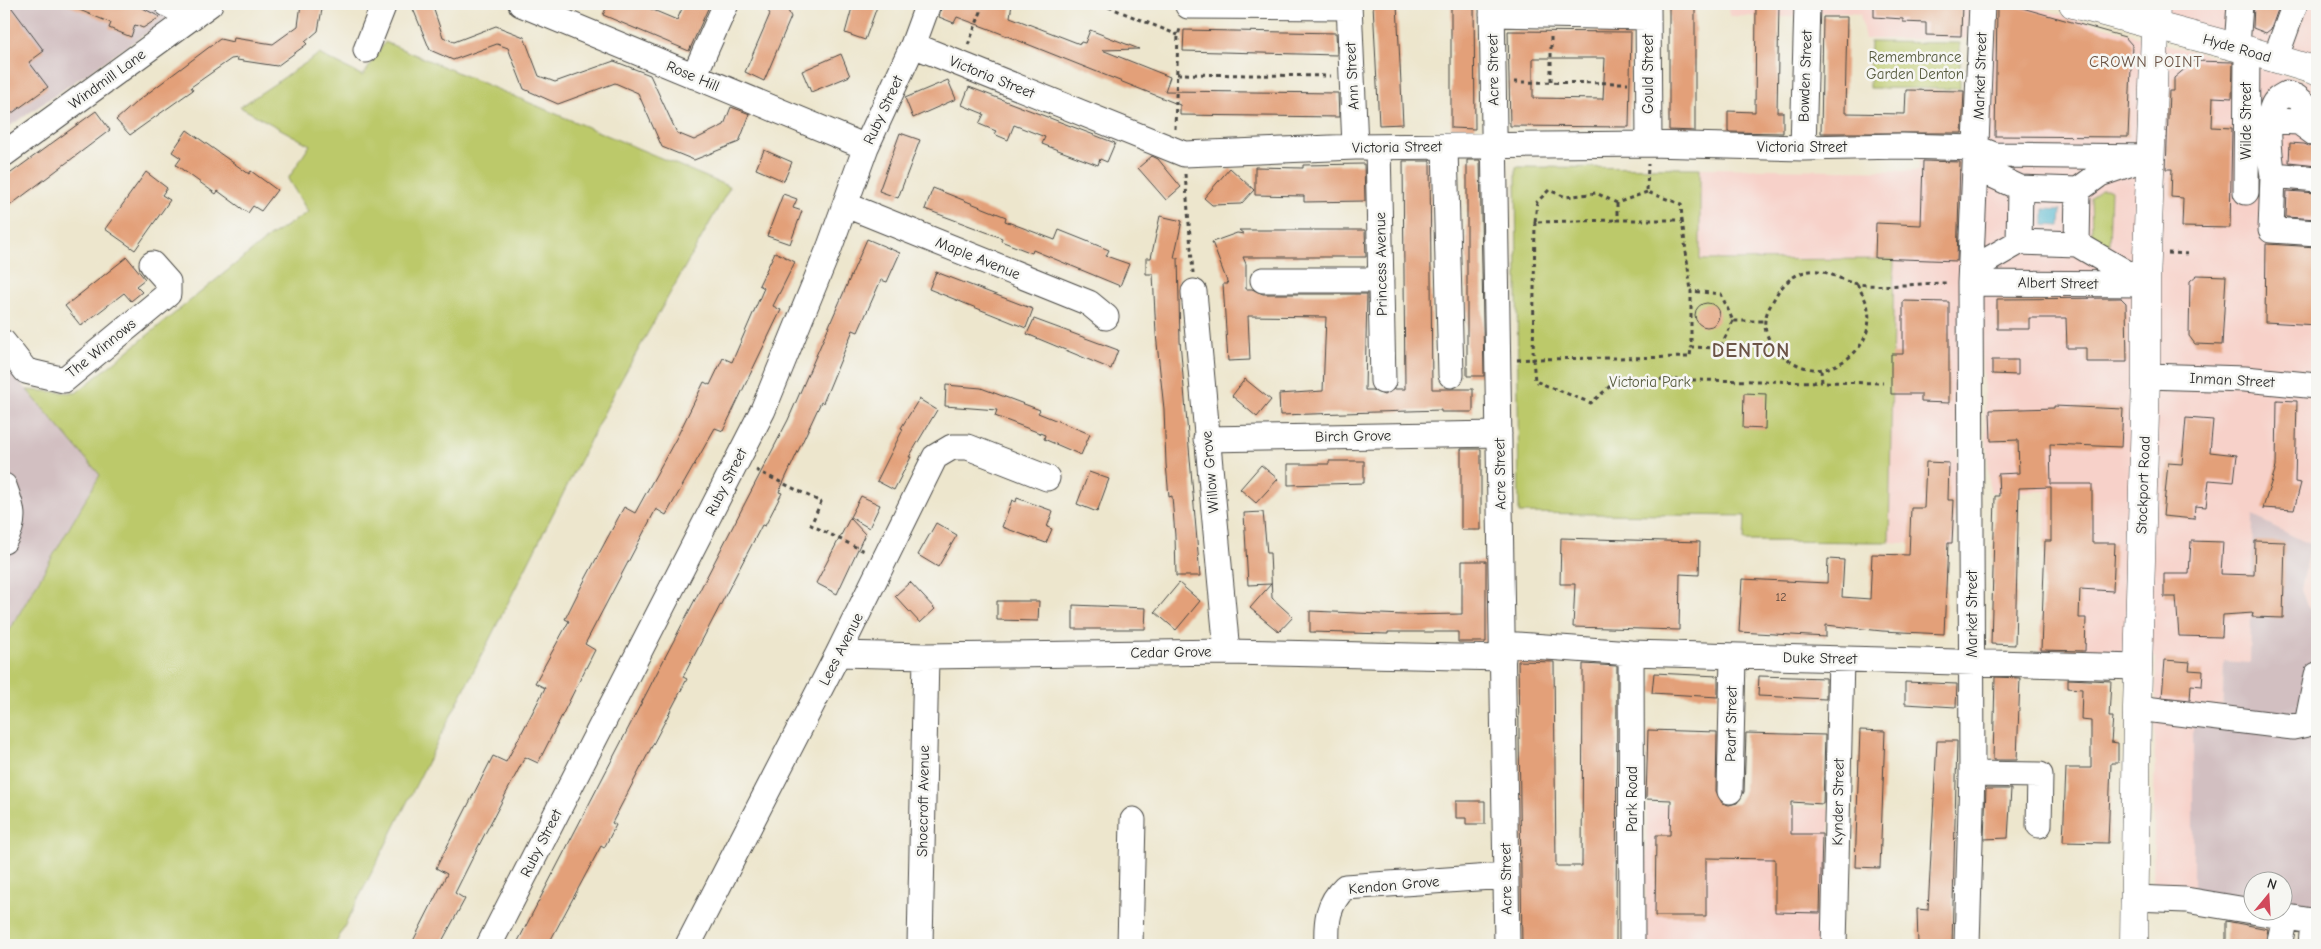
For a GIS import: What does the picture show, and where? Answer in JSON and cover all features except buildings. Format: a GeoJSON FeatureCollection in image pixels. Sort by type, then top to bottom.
{"type":"FeatureCollection","features":[{"type":"Feature","properties":{"kind":"main road","name":"Hyde Road"},"geometry":{"type":"LineString","coordinates":[[2073,4],[2156,14],[2242,49],[2317,71]]}},
{"type":"Feature","properties":{"kind":"main road","name":"Stockport Road"},"geometry":{"type":"LineString","coordinates":[[2134,945],[2136,708],[2146,376],[2146,284],[2156,14]]}},
{"type":"Feature","properties":{"kind":"street"},"geometry":{"type":"LineString","coordinates":[[167,4],[200,10]]}},
{"type":"Feature","properties":{"kind":"street"},"geometry":{"type":"LineString","coordinates":[[366,50],[384,4]]}},
{"type":"Feature","properties":{"kind":"street","name":"Rose Hill"},"geometry":{"type":"LineString","coordinates":[[521,4],[570,13],[694,76],[866,147]]}},
{"type":"Feature","properties":{"kind":"street"},"geometry":{"type":"LineString","coordinates":[[694,76],[726,4]]}},
{"type":"Feature","properties":{"kind":"street","name":"Ruby Street"},"geometry":{"type":"LineString","coordinates":[[489,945],[763,410],[846,205],[866,147],[913,45],[928,4]]}},
{"type":"Feature","properties":{"kind":"street","name":"Bowden Street"},"geometry":{"type":"LineString","coordinates":[[1803,148],[1807,4]]}},
{"type":"Feature","properties":{"kind":"street","name":"Market Street"},"geometry":{"type":"LineString","coordinates":[[1967,945],[1972,774],[1970,283],[1982,4]]}},
{"type":"Feature","properties":{"kind":"street","name":"Wilde Street"},"geometry":{"type":"LineString","coordinates":[[2240,4],[2246,192]]}},
{"type":"Feature","properties":{"kind":"street"},"geometry":{"type":"LineString","coordinates":[[2275,59],[2295,4]]}},
{"type":"Feature","properties":{"kind":"street"},"geometry":{"type":"LineString","coordinates":[[1188,6],[1349,6]]}},
{"type":"Feature","properties":{"kind":"street","name":"Ann Street"},"geometry":{"type":"LineString","coordinates":[[1349,6],[1352,76],[1367,147]]}},
{"type":"Feature","properties":{"kind":"street"},"geometry":{"type":"LineString","coordinates":[[1492,9],[1551,13],[1648,10]]}},
{"type":"Feature","properties":{"kind":"street","name":"Acre Street"},"geometry":{"type":"LineString","coordinates":[[1492,9],[1507,945]]}},
{"type":"Feature","properties":{"kind":"street","name":"Windmill Lane"},"geometry":{"type":"LineString","coordinates":[[4,154],[200,10]]}},
{"type":"Feature","properties":{"kind":"street","name":"Gould Street"},"geometry":{"type":"LineString","coordinates":[[1648,10],[1649,144]]}},
{"type":"Feature","properties":{"kind":"street","name":"Victoria Street"},"geometry":{"type":"LineString","coordinates":[[913,45],[1179,152],[1367,147],[1649,144],[1803,148],[1902,146],[1977,148]]}},
{"type":"Feature","properties":{"kind":"street"},"geometry":{"type":"LineString","coordinates":[[2317,114],[2296,97],[2286,94],[2276,100],[2270,110],[2274,175],[2271,230],[2317,233]]}},
{"type":"Feature","properties":{"kind":"street"},"geometry":{"type":"LineString","coordinates":[[2270,128],[2299,122],[2317,135]]}},
{"type":"Feature","properties":{"kind":"street"},"geometry":{"type":"LineString","coordinates":[[2270,128],[2317,140]]}},
{"type":"Feature","properties":{"kind":"street","name":"Princess Avenue"},"geometry":{"type":"LineString","coordinates":[[1367,147],[1381,280],[1383,381]]}},
{"type":"Feature","properties":{"kind":"street"},"geometry":{"type":"LineString","coordinates":[[1445,147],[1451,375]]}},
{"type":"Feature","properties":{"kind":"street"},"geometry":{"type":"LineString","coordinates":[[1977,148],[1994,156],[2151,157]]}},
{"type":"Feature","properties":{"kind":"street"},"geometry":{"type":"LineString","coordinates":[[1977,148],[1990,174],[2020,188],[2078,190],[2100,174],[2151,157]]}},
{"type":"Feature","properties":{"kind":"street"},"geometry":{"type":"LineString","coordinates":[[2274,175],[2317,178]]}},
{"type":"Feature","properties":{"kind":"street"},"geometry":{"type":"LineString","coordinates":[[2019,242],[2020,188]]}},
{"type":"Feature","properties":{"kind":"street"},"geometry":{"type":"LineString","coordinates":[[2076,244],[2078,190]]}},
{"type":"Feature","properties":{"kind":"street","name":"Maple Avenue"},"geometry":{"type":"LineString","coordinates":[[846,205],[1090,303],[1106,317]]}},
{"type":"Feature","properties":{"kind":"street"},"geometry":{"type":"LineString","coordinates":[[1970,283],[1986,261],[2019,242],[2076,244],[2146,284]]}},
{"type":"Feature","properties":{"kind":"street","name":"The Winnows"},"geometry":{"type":"LineString","coordinates":[[4,343],[26,371],[64,380],[168,294],[168,282],[152,264]]}},
{"type":"Feature","properties":{"kind":"street"},"geometry":{"type":"LineString","coordinates":[[1263,280],[1381,280]]}},
{"type":"Feature","properties":{"kind":"street","name":"Albert Street"},"geometry":{"type":"LineString","coordinates":[[1970,283],[2146,284]]}},
{"type":"Feature","properties":{"kind":"street","name":"Willow Grove"},"geometry":{"type":"LineString","coordinates":[[1194,292],[1227,652]]}},
{"type":"Feature","properties":{"kind":"street","name":"Inman Street"},"geometry":{"type":"LineString","coordinates":[[2146,376],[2245,379],[2317,386]]}},
{"type":"Feature","properties":{"kind":"street","name":"Birch Grove"},"geometry":{"type":"LineString","coordinates":[[1206,439],[1499,434]]}},
{"type":"Feature","properties":{"kind":"street","name":"Lees Avenue"},"geometry":{"type":"LineString","coordinates":[[688,945],[885,562],[935,457],[952,448],[968,447],[1047,478]]}},
{"type":"Feature","properties":{"kind":"street"},"geometry":{"type":"LineString","coordinates":[[4,486],[14,511],[9,533],[4,541]]}},
{"type":"Feature","properties":{"kind":"street","name":"Duke Street"},"geometry":{"type":"LineString","coordinates":[[1503,651],[2138,667]]}},
{"type":"Feature","properties":{"kind":"street","name":"Cedar Grove"},"geometry":{"type":"LineString","coordinates":[[838,654],[926,656],[1503,651]]}},
{"type":"Feature","properties":{"kind":"street","name":"Park Road"},"geometry":{"type":"LineString","coordinates":[[1631,654],[1632,945]]}},
{"type":"Feature","properties":{"kind":"street","name":"Shoecroft Avenue"},"geometry":{"type":"LineString","coordinates":[[920,945],[926,656]]}},
{"type":"Feature","properties":{"kind":"street","name":"Peart Street"},"geometry":{"type":"LineString","coordinates":[[1730,791],[1733,657]]}},
{"type":"Feature","properties":{"kind":"street","name":"Kynder Street"},"geometry":{"type":"LineString","coordinates":[[1834,945],[1841,659]]}},
{"type":"Feature","properties":{"kind":"street"},"geometry":{"type":"LineString","coordinates":[[2136,708],[2293,727],[2307,724],[2317,675]]}},
{"type":"Feature","properties":{"kind":"street"},"geometry":{"type":"LineString","coordinates":[[1972,774],[2040,775],[2039,825]]}},
{"type":"Feature","properties":{"kind":"street"},"geometry":{"type":"LineString","coordinates":[[1130,945],[1133,820]]}},
{"type":"Feature","properties":{"kind":"street","name":"Kendon Grove"},"geometry":{"type":"LineString","coordinates":[[1327,945],[1326,928],[1331,903],[1345,888],[1506,876]]}},
{"type":"Feature","properties":{"kind":"street"},"geometry":{"type":"LineString","coordinates":[[2134,898],[2186,900],[2244,910]]}},
{"type":"Feature","properties":{"kind":"street"},"geometry":{"type":"LineString","coordinates":[[2294,921],[2314,930]]}},
{"type":"Feature","properties":{"kind":"street"},"geometry":{"type":"LineString","coordinates":[[2279,945],[2284,922]]}},
{"type":"Feature","properties":{"kind":"path"},"geometry":{"type":"LineString","coordinates":[[960,64],[984,4]]}},
{"type":"Feature","properties":{"kind":"path"},"geometry":{"type":"LineString","coordinates":[[1101,4],[1178,35]]}},
{"type":"Feature","properties":{"kind":"path"},"geometry":{"type":"LineString","coordinates":[[1188,6],[1178,35],[1177,74],[1179,152],[1194,292]]}},
{"type":"Feature","properties":{"kind":"path"},"geometry":{"type":"LineString","coordinates":[[1551,13],[1551,82]]}},
{"type":"Feature","properties":{"kind":"path"},"geometry":{"type":"LineString","coordinates":[[1177,74],[1352,76]]}},
{"type":"Feature","properties":{"kind":"path"},"geometry":{"type":"LineString","coordinates":[[1494,82],[1648,83]]}},
{"type":"Feature","properties":{"kind":"path"},"geometry":{"type":"LineString","coordinates":[[1647,192],[1649,144]]}},
{"type":"Feature","properties":{"kind":"path"},"geometry":{"type":"LineString","coordinates":[[1533,359],[1690,357],[1691,292],[1681,204],[1647,192],[1617,203],[1596,193],[1566,197],[1549,190],[1537,202],[1533,359],[1535,381],[1592,403],[1616,380],[1627,378],[1883,383]]}},
{"type":"Feature","properties":{"kind":"path"},"geometry":{"type":"LineString","coordinates":[[1617,203],[1617,220]]}},
{"type":"Feature","properties":{"kind":"path"},"geometry":{"type":"LineString","coordinates":[[1535,222],[1682,220]]}},
{"type":"Feature","properties":{"kind":"path"},"geometry":{"type":"LineString","coordinates":[[1858,284],[1868,307],[1869,324],[1864,342],[1842,364],[1821,370],[1801,366],[1785,358],[1770,342],[1765,321],[1770,306],[1781,289],[1792,278],[1804,272],[1816,270],[1832,273],[1858,284],[1970,283]]}},
{"type":"Feature","properties":{"kind":"path"},"geometry":{"type":"LineString","coordinates":[[1691,292],[1721,294],[1732,320],[1720,348],[1691,347]]}},
{"type":"Feature","properties":{"kind":"path"},"geometry":{"type":"LineString","coordinates":[[1732,320],[1765,321]]}},
{"type":"Feature","properties":{"kind":"path"},"geometry":{"type":"LineString","coordinates":[[1821,370],[1822,382]]}},
{"type":"Feature","properties":{"kind":"path"},"geometry":{"type":"LineString","coordinates":[[737,460],[821,502],[811,525],[885,562]]}},
{"type":"Feature","properties":{"kind":"shaded area"},"geometry":{"type":"Polygon","coordinates":[[[4,4],[189,4],[4,130],[4,4]]]}},
{"type":"Feature","properties":{"kind":"shaded area"},"geometry":{"type":"Polygon","coordinates":[[[1729,4],[1970,4],[1967,39],[1865,39],[1860,14],[1834,12],[1785,17],[1729,16],[1729,4]]]}},
{"type":"Feature","properties":{"kind":"shaded area"},"geometry":{"type":"Polygon","coordinates":[[[1989,4],[2023,4],[2169,45],[2317,83],[2317,617],[2307,606],[2301,589],[2311,545],[2250,664],[2224,661],[2222,720],[2193,719],[2193,886],[2153,889],[2156,658],[2040,651],[2047,491],[1990,492],[1977,290],[1989,4]]]}},
{"type":"Feature","properties":{"kind":"shaded area"},"geometry":{"type":"Polygon","coordinates":[[[2125,4],[2317,4],[2317,60],[2125,4]]]}},
{"type":"Feature","properties":{"kind":"shaded area"},"geometry":{"type":"Polygon","coordinates":[[[1920,149],[1968,150],[1954,547],[1889,542],[1894,260],[1700,260],[1700,168],[1919,171],[1920,149]]]}},
{"type":"Feature","properties":{"kind":"shaded area"},"geometry":{"type":"Polygon","coordinates":[[[4,363],[100,474],[4,640],[4,363]]]}},
{"type":"Feature","properties":{"kind":"shaded area"},"geometry":{"type":"Polygon","coordinates":[[[2253,516],[2311,545],[2301,589],[2307,606],[2317,617],[2317,931],[2284,922],[2294,922],[2294,872],[2244,872],[2244,911],[2217,904],[2193,886],[2193,719],[2222,720],[2224,661],[2250,663],[2253,516]]]}},
{"type":"Feature","properties":{"kind":"shaded area"},"geometry":{"type":"Polygon","coordinates":[[[1647,805],[1830,808],[1828,945],[1645,945],[1647,805]]]}},
{"type":"Feature","properties":{"kind":"green space"},"geometry":{"type":"Polygon","coordinates":[[[385,42],[730,187],[615,391],[335,945],[4,945],[4,640],[100,475],[27,390],[76,393],[269,237],[308,212],[288,179],[310,145],[240,107],[319,54],[363,76],[385,42]]]}},
{"type":"Feature","properties":{"kind":"green space","name":"Remembrance Garden Denton"},"geometry":{"type":"Polygon","coordinates":[[[1870,42],[1960,43],[1960,89],[1869,88],[1870,42]]]}},
{"type":"Feature","properties":{"kind":"green space","name":"Victoria Park"},"geometry":{"type":"Polygon","coordinates":[[[1516,167],[1700,168],[1700,260],[1894,259],[1889,542],[1744,541],[1745,516],[1519,513],[1516,167]]]}},
{"type":"Feature","properties":{"kind":"green space"},"geometry":{"type":"Polygon","coordinates":[[[2100,189],[2111,189],[2109,245],[2098,245],[2092,235],[2091,197],[2100,189]]]}},
{"type":"Feature","properties":{"kind":"water"},"geometry":{"type":"Polygon","coordinates":[[[2044,209],[2061,210],[2060,226],[2044,225],[2044,209]]]}},
{"type":"Feature","properties":{"kind":"district","name":"CROWN POINT"},"geometry":{"type":"Point","coordinates":[2146,61]}},
{"type":"Feature","properties":{"kind":"district","name":"DENTON"},"geometry":{"type":"Point","coordinates":[1751,350]}}]}
